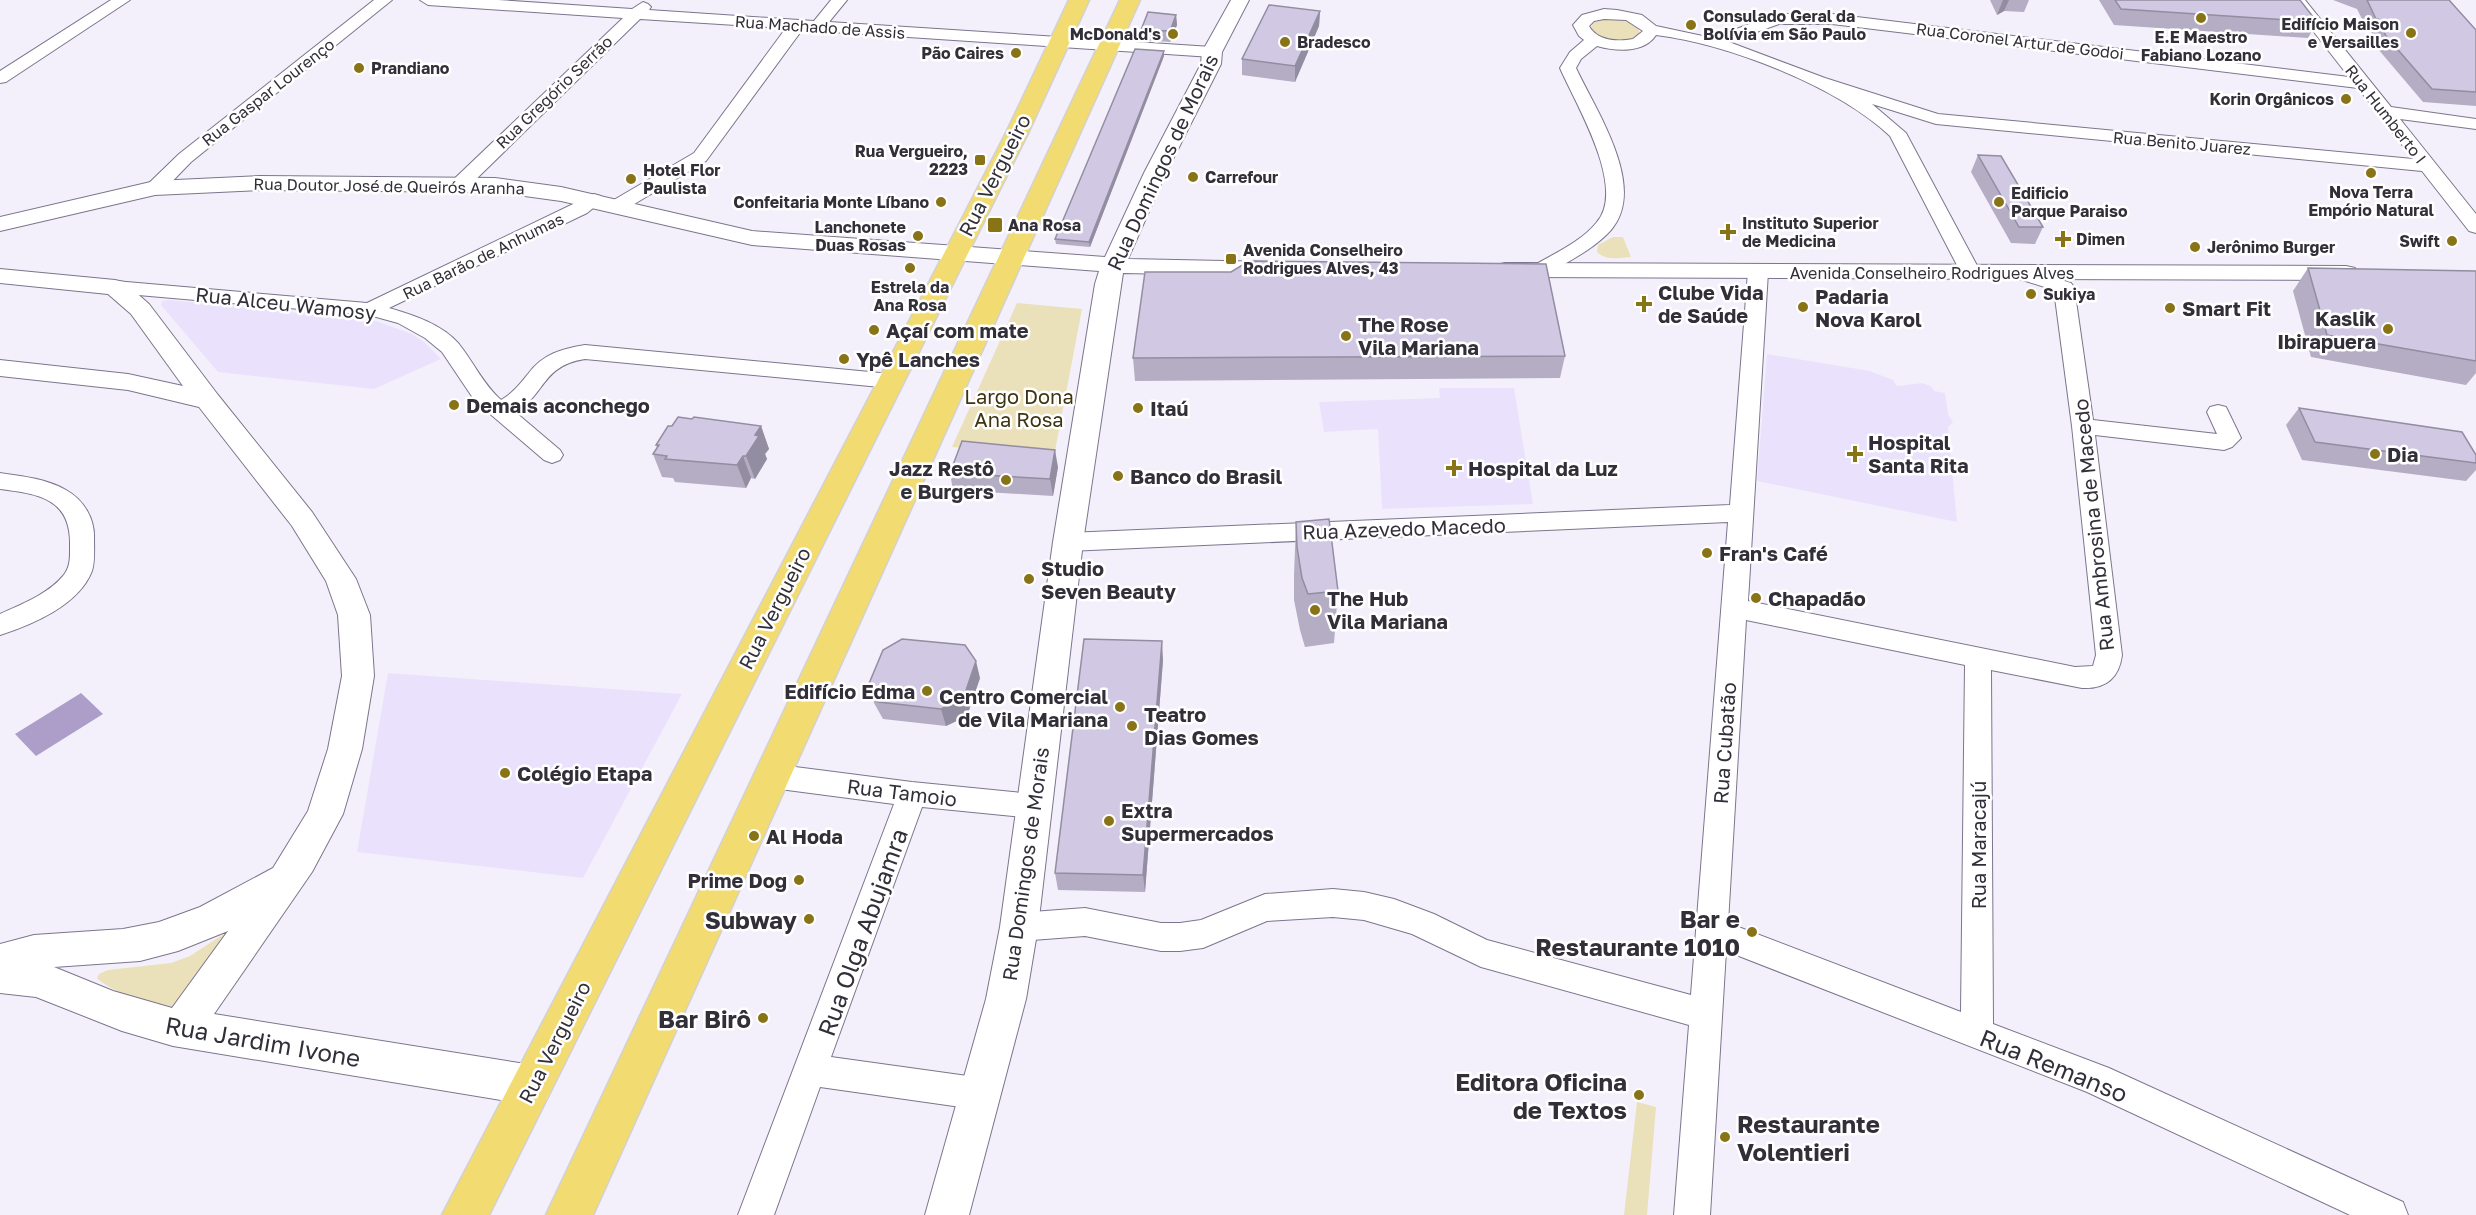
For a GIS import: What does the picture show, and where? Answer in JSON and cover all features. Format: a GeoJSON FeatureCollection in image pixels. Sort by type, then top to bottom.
{"type":"FeatureCollection","features":[{"type":"Feature","properties":{"kind":"main road","name":"Rua Vergueiro"},"geometry":{"type":"LineString","coordinates":[[465,1215],[956,254],[1017,133],[1079,0]]}},
{"type":"Feature","properties":{"kind":"main road"},"geometry":{"type":"LineString","coordinates":[[569,1215],[1130,0]]}},
{"type":"Feature","properties":{"kind":"street"},"geometry":{"type":"LineString","coordinates":[[0,78],[122,0]]}},
{"type":"Feature","properties":{"kind":"street","name":"Rua Gaspar Lourenço"},"geometry":{"type":"LineString","coordinates":[[155,188],[185,158],[384,0]]}},
{"type":"Feature","properties":{"kind":"street","name":"Rua Machado de Assis"},"geometry":{"type":"LineString","coordinates":[[428,0],[1212,52]]}},
{"type":"Feature","properties":{"kind":"street","name":"Rua Gregório Serrão"},"geometry":{"type":"LineString","coordinates":[[459,185],[649,0]]}},
{"type":"Feature","properties":{"kind":"street"},"geometry":{"type":"LineString","coordinates":[[817,27],[839,0]]}},
{"type":"Feature","properties":{"kind":"street","name":"Rua Domingos de Morais"},"geometry":{"type":"LineString","coordinates":[[947,1215],[982,1094],[1006,999],[1019,927],[1032,806],[1068,542],[1104,303],[1113,265],[1155,173],[1211,64],[1212,52],[1240,0]]}},
{"type":"Feature","properties":{"kind":"street","name":"Rua Humberto I"},"geometry":{"type":"LineString","coordinates":[[2297,0],[2476,227]]}},
{"type":"Feature","properties":{"kind":"street"},"geometry":{"type":"LineString","coordinates":[[1651,30],[1649,38],[1637,44],[1618,45],[1594,40],[1585,34],[1581,25],[1596,15],[1614,14],[1633,18],[1644,23],[1651,30],[1714,42],[1826,83],[1888,124],[1897,133],[1971,273]]}},
{"type":"Feature","properties":{"kind":"street","name":"Rua Coronel Artur de Godoi"},"geometry":{"type":"LineString","coordinates":[[1714,42],[1777,19],[1832,19],[2364,84]]}},
{"type":"Feature","properties":{"kind":"street"},"geometry":{"type":"LineString","coordinates":[[619,205],[700,158],[797,26]]}},
{"type":"Feature","properties":{"kind":"street"},"geometry":{"type":"LineString","coordinates":[[1540,270],[1585,243],[1605,225],[1614,207],[1616,188],[1611,167],[1568,68],[1579,52],[1594,40]]}},
{"type":"Feature","properties":{"kind":"street","name":"Rua Benito Juarez"},"geometry":{"type":"LineString","coordinates":[[1826,83],[1936,119],[2427,166]]}},
{"type":"Feature","properties":{"kind":"street"},"geometry":{"type":"LineString","coordinates":[[2386,112],[2476,124]]}},
{"type":"Feature","properties":{"kind":"street"},"geometry":{"type":"LineString","coordinates":[[1904,148],[1936,119]]}},
{"type":"Feature","properties":{"kind":"street","name":"Rua Doutor José de Queirós Aranha"},"geometry":{"type":"LineString","coordinates":[[0,224],[155,188],[260,183],[459,185],[521,187],[594,200],[701,229],[753,238],[956,254]]}},
{"type":"Feature","properties":{"kind":"street","name":"Rua Barão de Anhumas"},"geometry":{"type":"LineString","coordinates":[[370,309],[580,209],[594,200]]}},
{"type":"Feature","properties":{"kind":"street"},"geometry":{"type":"LineString","coordinates":[[956,254],[1113,265],[1296,269]]}},
{"type":"Feature","properties":{"kind":"street","name":"Avenida Conselheiro Rodrigues Alves"},"geometry":{"type":"LineString","coordinates":[[1482,270],[2093,274],[2373,273]]}},
{"type":"Feature","properties":{"kind":"street","name":"Rua Cubatão"},"geometry":{"type":"LineString","coordinates":[[1692,1215],[1758,272]]}},
{"type":"Feature","properties":{"kind":"street"},"geometry":{"type":"LineString","coordinates":[[2020,273],[2064,287],[2093,274]]}},
{"type":"Feature","properties":{"kind":"street","name":"Rua Alceu Wamosy"},"geometry":{"type":"LineString","coordinates":[[0,276],[370,309],[405,319],[432,333],[450,347],[483,396],[552,454]]}},
{"type":"Feature","properties":{"kind":"street"},"geometry":{"type":"LineString","coordinates":[[115,287],[140,309],[208,401],[302,519],[341,579],[354,615],[358,676],[345,749],[325,814],[290,876],[181,1028]]}},
{"type":"Feature","properties":{"kind":"street","name":"Rua Ambrosina de Macedo"},"geometry":{"type":"LineString","coordinates":[[1734,608],[2087,678],[2097,678],[2108,667],[2109,655],[2083,426],[2064,287]]}},
{"type":"Feature","properties":{"kind":"street"},"geometry":{"type":"LineString","coordinates":[[498,410],[514,404],[548,363],[572,353],[596,353],[891,381]]}},
{"type":"Feature","properties":{"kind":"street"},"geometry":{"type":"LineString","coordinates":[[0,368],[128,382],[208,401]]}},
{"type":"Feature","properties":{"kind":"street"},"geometry":{"type":"LineString","coordinates":[[2083,426],[2224,442],[2230,438],[2218,412]]}},
{"type":"Feature","properties":{"kind":"street"},"geometry":{"type":"LineString","coordinates":[[0,481],[39,487],[72,507],[81,524],[82,567],[62,592],[0,625]]}},
{"type":"Feature","properties":{"kind":"street","name":"Rua Azevedo Macedo"},"geometry":{"type":"LineString","coordinates":[[1068,542],[1741,513]]}},
{"type":"Feature","properties":{"kind":"street","name":"Rua Maracajú"},"geometry":{"type":"LineString","coordinates":[[1977,1034],[1978,656]]}},
{"type":"Feature","properties":{"kind":"street","name":"Rua Tamoio"},"geometry":{"type":"LineString","coordinates":[[772,776],[912,794],[1032,806]]}},
{"type":"Feature","properties":{"kind":"street","name":"Rua Olga Abujamra"},"geometry":{"type":"LineString","coordinates":[[756,1215],[812,1070],[912,794]]}},
{"type":"Feature","properties":{"kind":"street"},"geometry":{"type":"LineString","coordinates":[[0,962],[25,954],[76,947],[137,944],[165,939],[222,915],[290,876]]}},
{"type":"Feature","properties":{"kind":"street"},"geometry":{"type":"LineString","coordinates":[[1019,927],[1098,922],[1161,937],[1180,937],[1203,934],[1265,908],[1333,903],[1364,906],[1394,913],[1424,924],[1481,953],[1705,1014]]}},
{"type":"Feature","properties":{"kind":"street","name":"Rua Remanso"},"geometry":{"type":"LineString","coordinates":[[1711,931],[2097,1080],[2390,1215]]}},
{"type":"Feature","properties":{"kind":"street","name":"Rua Jardim Ivone"},"geometry":{"type":"LineString","coordinates":[[0,975],[16,974],[40,980],[141,1020],[532,1085]]}},
{"type":"Feature","properties":{"kind":"street"},"geometry":{"type":"LineString","coordinates":[[812,1070],[982,1094]]}},
{"type":"Feature","properties":{"kind":"shaded area"},"geometry":{"type":"Polygon","coordinates":[[[162,301],[376,321],[412,334],[441,359],[374,389],[218,372],[161,305],[162,301]]]}},
{"type":"Feature","properties":{"kind":"shaded area","name":"Hospital Santa Rita"},"geometry":{"type":"Polygon","coordinates":[[[1767,354],[1870,371],[1893,380],[1897,386],[1922,383],[1931,386],[1934,391],[1945,393],[1948,414],[1953,422],[1948,427],[1957,522],[1757,481],[1767,354]]]}},
{"type":"Feature","properties":{"kind":"shaded area","name":"Hospital da Luz"},"geometry":{"type":"Polygon","coordinates":[[[1439,388],[1514,388],[1533,504],[1382,509],[1378,429],[1324,432],[1319,402],[1440,398],[1439,388]]]}},
{"type":"Feature","properties":{"kind":"shaded area","name":"Colégio Etapa"},"geometry":{"type":"Polygon","coordinates":[[[388,673],[682,694],[583,878],[357,852],[388,673]]]}},
{"type":"Feature","properties":{"kind":"shaded area"},"geometry":{"type":"Polygon","coordinates":[[[81,693],[103,714],[36,756],[15,734],[81,693]]]}},
{"type":"Feature","properties":{"kind":"green space"},"geometry":{"type":"Polygon","coordinates":[[[1604,19],[1630,22],[1638,27],[1640,34],[1622,41],[1602,37],[1592,30],[1592,25],[1604,19]]]}},
{"type":"Feature","properties":{"kind":"green space"},"geometry":{"type":"Polygon","coordinates":[[[1613,237],[1623,237],[1631,257],[1609,258],[1597,252],[1598,245],[1613,237]]]}},
{"type":"Feature","properties":{"kind":"green space","name":"Largo Dona Ana Rosa"},"geometry":{"type":"Polygon","coordinates":[[[1017,303],[1082,309],[1054,456],[952,447],[1017,303]]]}},
{"type":"Feature","properties":{"kind":"green space"},"geometry":{"type":"Polygon","coordinates":[[[230,930],[175,1007],[157,1005],[134,998],[97,978],[99,974],[108,970],[171,963],[190,956],[230,930]]]}},
{"type":"Feature","properties":{"kind":"green space"},"geometry":{"type":"Polygon","coordinates":[[[1637,1102],[1656,1107],[1647,1215],[1624,1215],[1637,1102]]]}},
{"type":"Feature","properties":{"kind":"building"},"geometry":{"type":"Polygon","coordinates":[[[2115,0],[2300,0],[2317,22],[2121,9],[2115,0]]]}},
{"type":"Feature","properties":{"kind":"building"},"geometry":{"type":"Polygon","coordinates":[[[2367,0],[2449,0],[2476,30],[2476,92],[2432,89],[2386,36],[2367,0]]]}},
{"type":"Feature","properties":{"kind":"building"},"geometry":{"type":"Polygon","coordinates":[[[1269,5],[1320,11],[1295,66],[1242,59],[1269,5]]]}},
{"type":"Feature","properties":{"kind":"building"},"geometry":{"type":"Polygon","coordinates":[[[1148,12],[1176,15],[1170,31],[1141,30],[1148,12]]]}},
{"type":"Feature","properties":{"kind":"building"},"geometry":{"type":"Polygon","coordinates":[[[1135,49],[1164,51],[1089,242],[1055,239],[1135,49]]]}},
{"type":"Feature","properties":{"kind":"building"},"geometry":{"type":"Polygon","coordinates":[[[1978,155],[2001,156],[2043,227],[2019,227],[1978,155]]]}},
{"type":"Feature","properties":{"kind":"building","name":"The Rose Vila Mariana"},"geometry":{"type":"Polygon","coordinates":[[[1249,261],[1546,264],[1565,356],[1133,358],[1145,272],[1231,272],[1249,261]]]}},
{"type":"Feature","properties":{"kind":"building","name":"Kaslik Ibirapuera"},"geometry":{"type":"Polygon","coordinates":[[[2308,268],[2476,271],[2476,361],[2327,335],[2308,268]]]}},
{"type":"Feature","properties":{"kind":"building"},"geometry":{"type":"Polygon","coordinates":[[[2299,408],[2462,432],[2476,455],[2476,463],[2315,442],[2299,408]]]}},
{"type":"Feature","properties":{"kind":"building"},"geometry":{"type":"Polygon","coordinates":[[[678,417],[761,426],[755,435],[759,436],[737,465],[665,459],[667,456],[653,454],[668,426],[672,426],[678,417]]]}},
{"type":"Feature","properties":{"kind":"building"},"geometry":{"type":"Polygon","coordinates":[[[962,441],[1055,450],[1050,479],[950,473],[962,441]]]}},
{"type":"Feature","properties":{"kind":"building"},"geometry":{"type":"Polygon","coordinates":[[[1329,519],[1338,591],[1308,594],[1302,578],[1296,522],[1329,519]]]}},
{"type":"Feature","properties":{"kind":"building","name":"Edifício Edma"},"geometry":{"type":"Polygon","coordinates":[[[902,639],[965,645],[976,661],[963,699],[941,709],[878,702],[868,686],[883,650],[902,639]]]}},
{"type":"Feature","properties":{"kind":"building"},"geometry":{"type":"Polygon","coordinates":[[[1084,639],[1162,641],[1143,875],[1055,873],[1084,639]]]}},
{"type":"Feature","properties":{"kind":"place","name":"E.E Maestro Fabiano Lozano"},"geometry":{"type":"Point","coordinates":[2201,18]}},
{"type":"Feature","properties":{"kind":"place","name":"Consulado Geral da Bolívia em São Paulo"},"geometry":{"type":"Point","coordinates":[1691,25]}},
{"type":"Feature","properties":{"kind":"place","name":"Edifício Maison e Versailles"},"geometry":{"type":"Point","coordinates":[2411,33]}},
{"type":"Feature","properties":{"kind":"place","name":"McDonald's"},"geometry":{"type":"Point","coordinates":[1173,34]}},
{"type":"Feature","properties":{"kind":"place","name":"Bradesco"},"geometry":{"type":"Point","coordinates":[1285,42]}},
{"type":"Feature","properties":{"kind":"place","name":"Pão Caires"},"geometry":{"type":"Point","coordinates":[1016,53]}},
{"type":"Feature","properties":{"kind":"place","name":"Prandiano"},"geometry":{"type":"Point","coordinates":[359,68]}},
{"type":"Feature","properties":{"kind":"place","name":"Korin Orgânicos"},"geometry":{"type":"Point","coordinates":[2346,99]}},
{"type":"Feature","properties":{"kind":"place","name":"Rua Vergueiro, 2223"},"geometry":{"type":"Point","coordinates":[980,160]}},
{"type":"Feature","properties":{"kind":"place","name":"Nova Terra Empório Natural"},"geometry":{"type":"Point","coordinates":[2371,173]}},
{"type":"Feature","properties":{"kind":"place","name":"Carrefour"},"geometry":{"type":"Point","coordinates":[1193,177]}},
{"type":"Feature","properties":{"kind":"place","name":"Hotel Flor Paulista"},"geometry":{"type":"Point","coordinates":[631,179]}},
{"type":"Feature","properties":{"kind":"place","name":"Confeitaria Monte Líbano"},"geometry":{"type":"Point","coordinates":[941,202]}},
{"type":"Feature","properties":{"kind":"place","name":"Edificio Parque Paraiso"},"geometry":{"type":"Point","coordinates":[1999,202]}},
{"type":"Feature","properties":{"kind":"place","name":"Ana Rosa"},"geometry":{"type":"Point","coordinates":[995,225]}},
{"type":"Feature","properties":{"kind":"place","name":"Instituto Superior de Medicina"},"geometry":{"type":"Point","coordinates":[1728,232]}},
{"type":"Feature","properties":{"kind":"place","name":"Lanchonete Duas Rosas"},"geometry":{"type":"Point","coordinates":[918,236]}},
{"type":"Feature","properties":{"kind":"place","name":"Dimen"},"geometry":{"type":"Point","coordinates":[2063,239]}},
{"type":"Feature","properties":{"kind":"place","name":"Swift"},"geometry":{"type":"Point","coordinates":[2452,241]}},
{"type":"Feature","properties":{"kind":"place","name":"Jerônimo Burger"},"geometry":{"type":"Point","coordinates":[2195,247]}},
{"type":"Feature","properties":{"kind":"place","name":"Avenida Conselheiro Rodrigues Alves, 43"},"geometry":{"type":"Point","coordinates":[1231,259]}},
{"type":"Feature","properties":{"kind":"place","name":"Estrela da Ana Rosa"},"geometry":{"type":"Point","coordinates":[910,268]}},
{"type":"Feature","properties":{"kind":"place","name":"Sukiya"},"geometry":{"type":"Point","coordinates":[2031,294]}},
{"type":"Feature","properties":{"kind":"place","name":"Clube Vida de Saúde"},"geometry":{"type":"Point","coordinates":[1644,304]}},
{"type":"Feature","properties":{"kind":"place","name":"Padaria Nova Karol"},"geometry":{"type":"Point","coordinates":[1803,307]}},
{"type":"Feature","properties":{"kind":"place","name":"Smart Fit"},"geometry":{"type":"Point","coordinates":[2170,308]}},
{"type":"Feature","properties":{"kind":"place","name":"Kaslik Ibirapuera"},"geometry":{"type":"Point","coordinates":[2388,329]}},
{"type":"Feature","properties":{"kind":"place","name":"Açaí com mate"},"geometry":{"type":"Point","coordinates":[874,330]}},
{"type":"Feature","properties":{"kind":"place","name":"The Rose Vila Mariana"},"geometry":{"type":"Point","coordinates":[1346,336]}},
{"type":"Feature","properties":{"kind":"place","name":"Ypê Lanches"},"geometry":{"type":"Point","coordinates":[844,359]}},
{"type":"Feature","properties":{"kind":"place","name":"Demais aconchego"},"geometry":{"type":"Point","coordinates":[454,405]}},
{"type":"Feature","properties":{"kind":"place","name":"Itaú"},"geometry":{"type":"Point","coordinates":[1138,408]}},
{"type":"Feature","properties":{"kind":"place","name":"Hospital Santa Rita"},"geometry":{"type":"Point","coordinates":[1855,454]}},
{"type":"Feature","properties":{"kind":"place","name":"Dia"},"geometry":{"type":"Point","coordinates":[2375,454]}},
{"type":"Feature","properties":{"kind":"place","name":"Hospital da Luz"},"geometry":{"type":"Point","coordinates":[1454,468]}},
{"type":"Feature","properties":{"kind":"place","name":"Banco do Brasil"},"geometry":{"type":"Point","coordinates":[1118,476]}},
{"type":"Feature","properties":{"kind":"place","name":"Jazz Restô e Burgers"},"geometry":{"type":"Point","coordinates":[1006,480]}},
{"type":"Feature","properties":{"kind":"place","name":"Fran's Café"},"geometry":{"type":"Point","coordinates":[1707,553]}},
{"type":"Feature","properties":{"kind":"place","name":"Studio Seven Beauty"},"geometry":{"type":"Point","coordinates":[1029,579]}},
{"type":"Feature","properties":{"kind":"place","name":"Chapadão"},"geometry":{"type":"Point","coordinates":[1756,598]}},
{"type":"Feature","properties":{"kind":"place","name":"The Hub Vila Mariana"},"geometry":{"type":"Point","coordinates":[1315,610]}},
{"type":"Feature","properties":{"kind":"place","name":"Edifício Edma"},"geometry":{"type":"Point","coordinates":[927,691]}},
{"type":"Feature","properties":{"kind":"place","name":"Centro Comercial de Vila Mariana"},"geometry":{"type":"Point","coordinates":[1120,707]}},
{"type":"Feature","properties":{"kind":"place","name":"Teatro Dias Gomes"},"geometry":{"type":"Point","coordinates":[1132,726]}},
{"type":"Feature","properties":{"kind":"place","name":"Colégio Etapa"},"geometry":{"type":"Point","coordinates":[505,773]}},
{"type":"Feature","properties":{"kind":"place","name":"Extra Supermercados"},"geometry":{"type":"Point","coordinates":[1109,821]}},
{"type":"Feature","properties":{"kind":"place","name":"Al Hoda"},"geometry":{"type":"Point","coordinates":[754,836]}},
{"type":"Feature","properties":{"kind":"place","name":"Prime Dog"},"geometry":{"type":"Point","coordinates":[799,880]}},
{"type":"Feature","properties":{"kind":"place","name":"Subway"},"geometry":{"type":"Point","coordinates":[809,919]}},
{"type":"Feature","properties":{"kind":"place","name":"Bar e Restaurante 1010"},"geometry":{"type":"Point","coordinates":[1752,932]}},
{"type":"Feature","properties":{"kind":"place","name":"Bar Birô"},"geometry":{"type":"Point","coordinates":[763,1018]}},
{"type":"Feature","properties":{"kind":"place","name":"Editora Oficina de Textos"},"geometry":{"type":"Point","coordinates":[1639,1095]}},
{"type":"Feature","properties":{"kind":"place","name":"Restaurante Volentieri"},"geometry":{"type":"Point","coordinates":[1725,1137]}}]}
